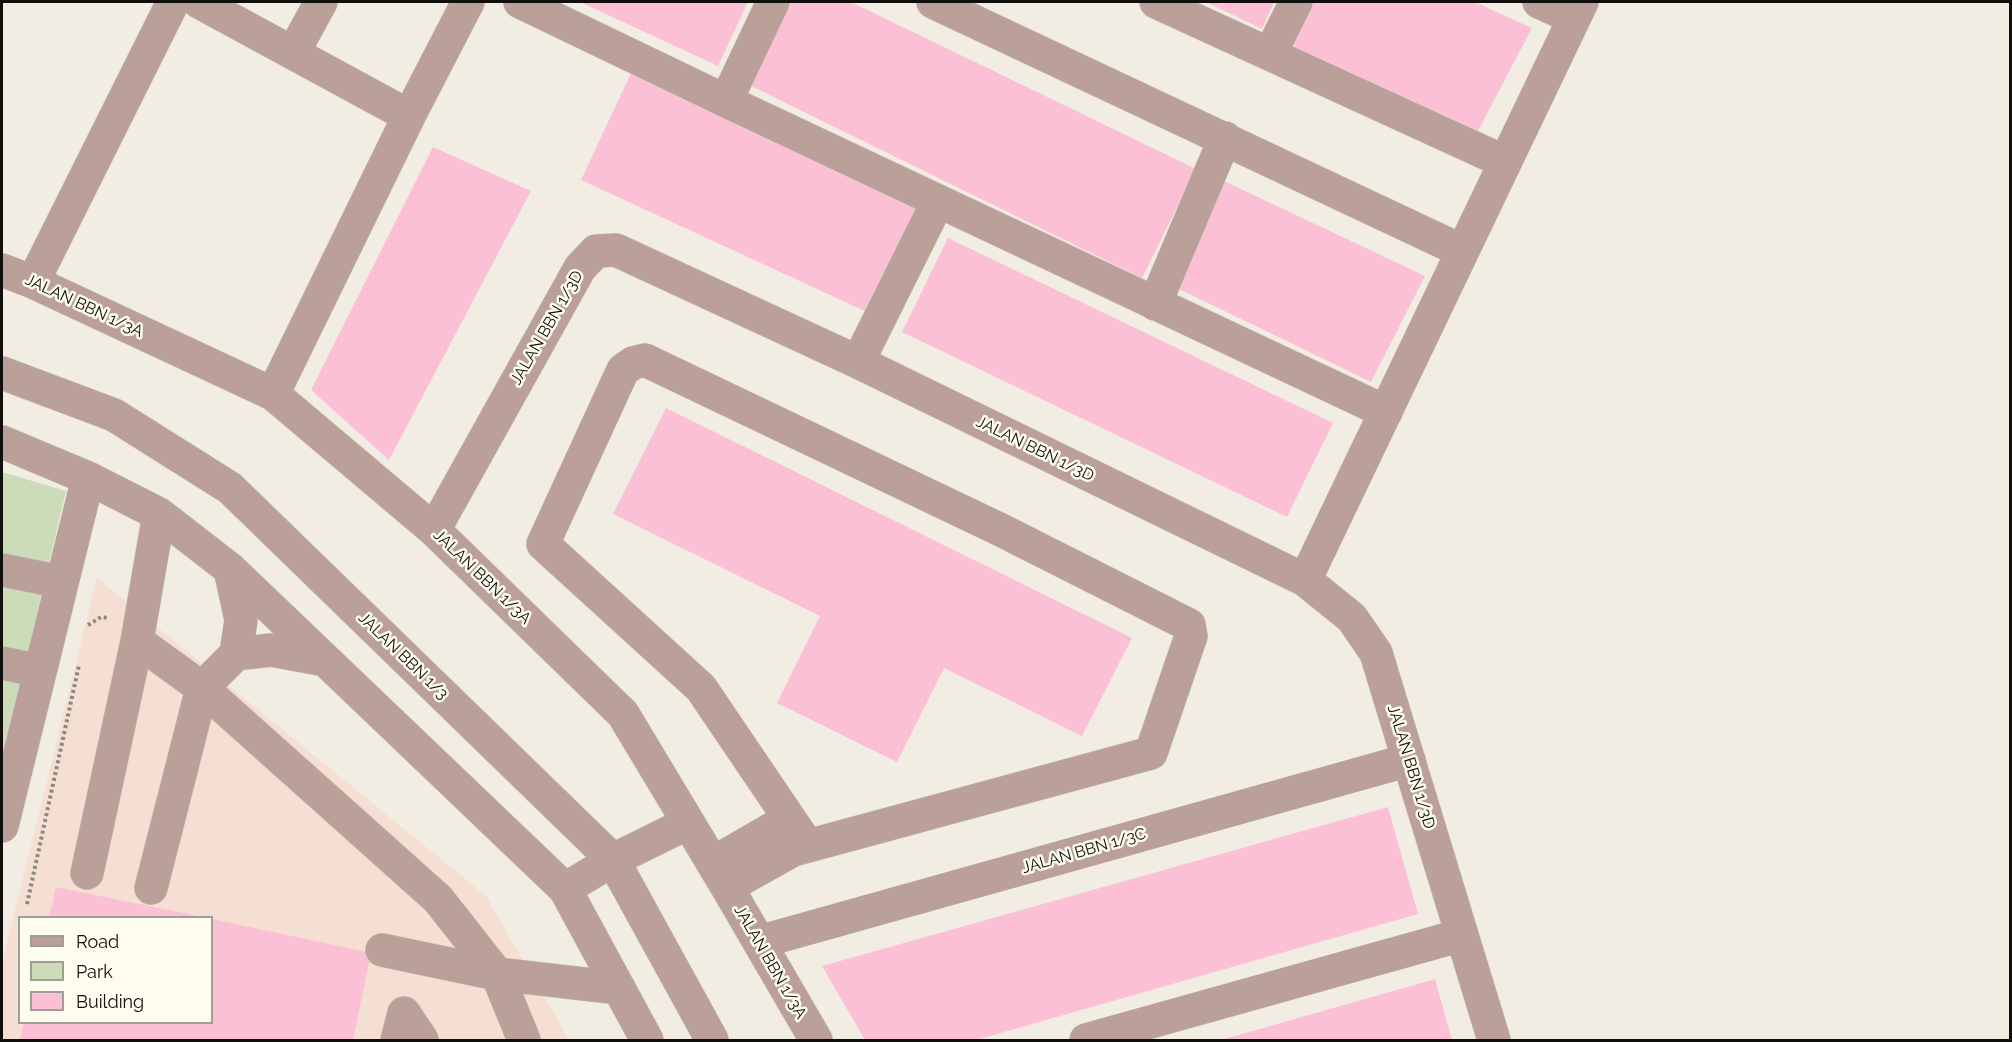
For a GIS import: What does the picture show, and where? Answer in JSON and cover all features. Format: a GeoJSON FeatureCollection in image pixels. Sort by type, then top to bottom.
{"type":"FeatureCollection","features":[{"type":"Feature","properties":{"kind":"street"},"geometry":{"type":"LineString","coordinates":[[33,282],[172,2]]}},
{"type":"Feature","properties":{"kind":"street"},"geometry":{"type":"LineString","coordinates":[[199,2],[409,116]]}},
{"type":"Feature","properties":{"kind":"street"},"geometry":{"type":"LineString","coordinates":[[293,53],[321,2]]}},
{"type":"Feature","properties":{"kind":"street"},"geometry":{"type":"LineString","coordinates":[[273,394],[409,116],[468,2]]}},
{"type":"Feature","properties":{"kind":"street"},"geometry":{"type":"LineString","coordinates":[[520,2],[1386,412]]}},
{"type":"Feature","properties":{"kind":"street"},"geometry":{"type":"LineString","coordinates":[[726,101],[773,2]]}},
{"type":"Feature","properties":{"kind":"street"},"geometry":{"type":"LineString","coordinates":[[933,2],[1462,251]]}},
{"type":"Feature","properties":{"kind":"street"},"geometry":{"type":"LineString","coordinates":[[1156,2],[1505,162]]}},
{"type":"Feature","properties":{"kind":"street"},"geometry":{"type":"LineString","coordinates":[[1270,54],[1296,2]]}},
{"type":"Feature","properties":{"kind":"street"},"geometry":{"type":"LineString","coordinates":[[1305,580],[1578,10],[1539,2]]}},
{"type":"Feature","properties":{"kind":"street"},"geometry":{"type":"LineString","coordinates":[[1155,304],[1225,138]]}},
{"type":"Feature","properties":{"kind":"street"},"geometry":{"type":"LineString","coordinates":[[858,363],[938,201]]}},
{"type":"Feature","properties":{"kind":"street","name":"JALAN BBN 1/3D"},"geometry":{"type":"LineString","coordinates":[[434,530],[580,268],[596,251],[616,250],[858,363],[1305,580],[1352,618],[1376,653],[1494,1041]]}},
{"type":"Feature","properties":{"kind":"street","name":"JALAN BBN 1/3A"},"geometry":{"type":"LineString","coordinates":[[2,270],[33,282],[273,394],[434,530],[623,714],[816,1041]]}},
{"type":"Feature","properties":{"kind":"street"},"geometry":{"type":"LineString","coordinates":[[720,875],[807,846],[1151,753],[1191,636],[1189,625],[1001,530],[645,360],[633,363],[623,370],[543,544],[701,688],[807,846]]}},
{"type":"Feature","properties":{"kind":"street","name":"JALAN BBN 1/3"},"geometry":{"type":"LineString","coordinates":[[2,373],[114,415],[230,488],[613,860],[712,1041]]}},
{"type":"Feature","properties":{"kind":"street"},"geometry":{"type":"LineString","coordinates":[[2,442],[88,478],[159,514],[230,569],[565,889],[647,1041]]}},
{"type":"Feature","properties":{"kind":"street"},"geometry":{"type":"LineString","coordinates":[[2,826],[88,478]]}},
{"type":"Feature","properties":{"kind":"street"},"geometry":{"type":"LineString","coordinates":[[87,873],[139,632],[159,514]]}},
{"type":"Feature","properties":{"kind":"street"},"geometry":{"type":"LineString","coordinates":[[151,888],[202,688],[236,654],[241,620],[230,569]]}},
{"type":"Feature","properties":{"kind":"street"},"geometry":{"type":"LineString","coordinates":[[2,570],[62,582]]}},
{"type":"Feature","properties":{"kind":"street"},"geometry":{"type":"LineString","coordinates":[[139,632],[438,899],[497,975],[524,1041]]}},
{"type":"Feature","properties":{"kind":"street"},"geometry":{"type":"LineString","coordinates":[[236,654],[271,650],[325,660]]}},
{"type":"Feature","properties":{"kind":"street"},"geometry":{"type":"LineString","coordinates":[[2,663],[40,671]]}},
{"type":"Feature","properties":{"kind":"street","name":"JALAN BBN 1/3C"},"geometry":{"type":"LineString","coordinates":[[759,942],[1409,760]]}},
{"type":"Feature","properties":{"kind":"street"},"geometry":{"type":"LineString","coordinates":[[720,875],[789,819]]}},
{"type":"Feature","properties":{"kind":"street"},"geometry":{"type":"LineString","coordinates":[[565,889],[613,860],[688,823]]}},
{"type":"Feature","properties":{"kind":"street"},"geometry":{"type":"LineString","coordinates":[[1086,1041],[1462,935]]}},
{"type":"Feature","properties":{"kind":"street"},"geometry":{"type":"LineString","coordinates":[[382,950],[497,975],[619,988]]}},
{"type":"Feature","properties":{"kind":"street"},"geometry":{"type":"LineString","coordinates":[[397,1041],[404,1013],[422,1041]]}},
{"type":"Feature","properties":{"kind":"path"},"geometry":{"type":"LineString","coordinates":[[86,636],[88,625],[100,616],[139,632]]}},
{"type":"Feature","properties":{"kind":"path"},"geometry":{"type":"LineString","coordinates":[[27,904],[81,660]]}},
{"type":"Feature","properties":{"kind":"shaded area"},"geometry":{"type":"Polygon","coordinates":[[[97,578],[486,896],[569,1040],[2,1040],[2,963],[97,578]]]}},
{"type":"Feature","properties":{"kind":"green space"},"geometry":{"type":"Polygon","coordinates":[[[2,472],[66,491],[2,762],[2,472]]]}},
{"type":"Feature","properties":{"kind":"building"},"geometry":{"type":"Polygon","coordinates":[[[580,2],[748,2],[718,66],[580,2]]]}},
{"type":"Feature","properties":{"kind":"building"},"geometry":{"type":"Polygon","coordinates":[[[783,2],[851,2],[1196,169],[1142,278],[743,82],[783,2]]]}},
{"type":"Feature","properties":{"kind":"building"},"geometry":{"type":"Polygon","coordinates":[[[1206,2],[1274,2],[1262,29],[1206,2]]]}},
{"type":"Feature","properties":{"kind":"building"},"geometry":{"type":"Polygon","coordinates":[[[1308,2],[1475,2],[1532,28],[1478,131],[1286,43],[1308,2]]]}},
{"type":"Feature","properties":{"kind":"building"},"geometry":{"type":"Polygon","coordinates":[[[631,73],[919,206],[869,313],[581,180],[631,73]]]}},
{"type":"Feature","properties":{"kind":"building"},"geometry":{"type":"Polygon","coordinates":[[[433,147],[531,191],[389,460],[311,390],[433,147]]]}},
{"type":"Feature","properties":{"kind":"building"},"geometry":{"type":"Polygon","coordinates":[[[1224,181],[1425,276],[1371,382],[1175,287],[1224,181]]]}},
{"type":"Feature","properties":{"kind":"building"},"geometry":{"type":"Polygon","coordinates":[[[948,238],[1333,423],[1287,517],[902,332],[948,238]]]}},
{"type":"Feature","properties":{"kind":"building"},"geometry":{"type":"Polygon","coordinates":[[[666,408],[1132,638],[1082,736],[944,668],[897,762],[777,703],[820,616],[613,514],[666,408]]]}},
{"type":"Feature","properties":{"kind":"building"},"geometry":{"type":"Polygon","coordinates":[[[1388,807],[1418,914],[976,1040],[865,1040],[822,966],[1388,807]]]}},
{"type":"Feature","properties":{"kind":"building"},"geometry":{"type":"Polygon","coordinates":[[[56,887],[198,916],[49,916],[56,887]]]}},
{"type":"Feature","properties":{"kind":"building"},"geometry":{"type":"Polygon","coordinates":[[[213,919],[371,953],[353,1040],[20,1040],[24,1024],[213,1024],[213,919]]]}},
{"type":"Feature","properties":{"kind":"building"},"geometry":{"type":"Polygon","coordinates":[[[1435,979],[1452,1040],[1221,1040],[1435,979]]]}}]}
